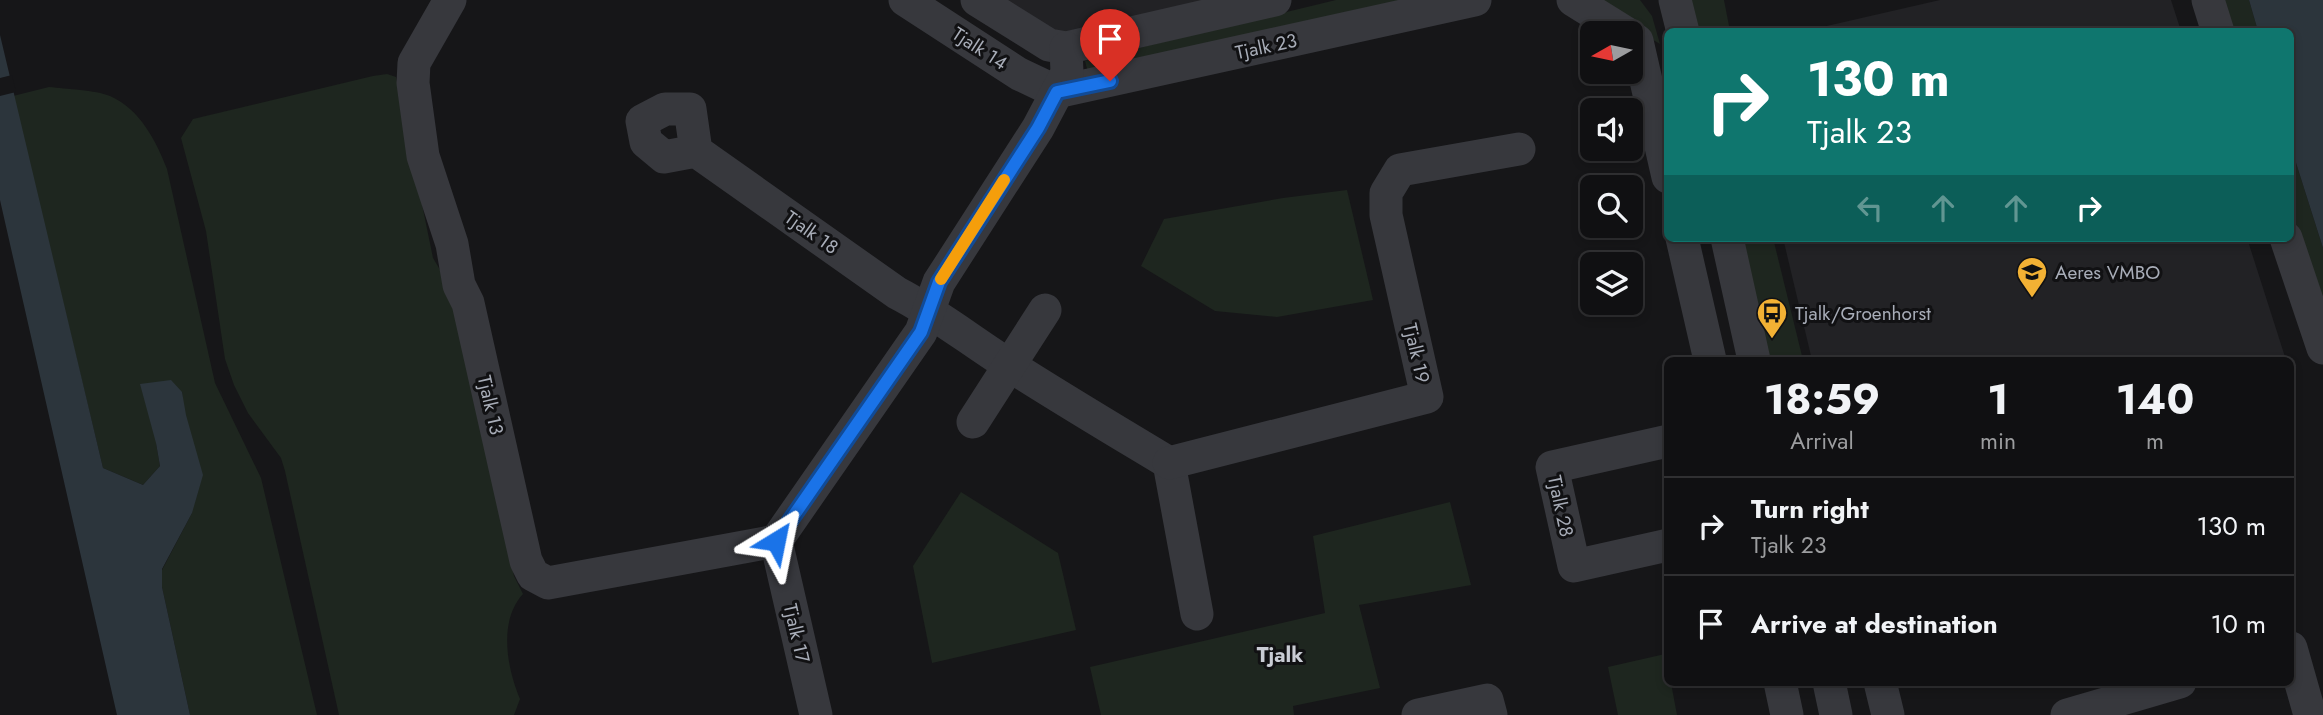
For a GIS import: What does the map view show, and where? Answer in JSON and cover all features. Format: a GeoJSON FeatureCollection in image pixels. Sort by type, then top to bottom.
{"type":"FeatureCollection","features":[{"type":"Feature","properties":{"kind":"street","name":"Tjalk 13"},"geometry":{"type":"LineString","coordinates":[[450,0],[414,63],[413,83],[423,156],[452,244],[459,285],[468,303],[526,561],[533,575],[548,583],[776,541]]}},
{"type":"Feature","properties":{"kind":"street","name":"Tjalk 14"},"geometry":{"type":"LineString","coordinates":[[905,0],[1019,74],[1057,92]]}},
{"type":"Feature","properties":{"kind":"street","name":"Tjalk 14"},"geometry":{"type":"LineString","coordinates":[[977,0],[1049,45],[1066,48]]}},
{"type":"Feature","properties":{"kind":"street"},"geometry":{"type":"LineString","coordinates":[[776,541],[921,332],[939,282],[1038,128],[1067,73],[1066,48],[1275,0]]}},
{"type":"Feature","properties":{"kind":"street","name":"Tjalk 23"},"geometry":{"type":"LineString","coordinates":[[1057,92],[1475,0]]}},
{"type":"Feature","properties":{"kind":"street"},"geometry":{"type":"LineString","coordinates":[[1573,0],[1607,21]]}},
{"type":"Feature","properties":{"kind":"street"},"geometry":{"type":"LineString","coordinates":[[1675,0],[1682,28]]}},
{"type":"Feature","properties":{"kind":"street"},"geometry":{"type":"LineString","coordinates":[[2208,0],[2217,28]]}},
{"type":"Feature","properties":{"kind":"street"},"geometry":{"type":"LineString","coordinates":[[1643,67],[1664,159]]}},
{"type":"Feature","properties":{"kind":"street","name":"Tjalk 19"},"geometry":{"type":"LineString","coordinates":[[1169,463],[1427,397],[1386,215],[1386,193],[1400,170],[1519,149]]}},
{"type":"Feature","properties":{"kind":"street","name":"Tjalk 18"},"geometry":{"type":"LineString","coordinates":[[696,151],[897,293],[929,310]]}},
{"type":"Feature","properties":{"kind":"street"},"geometry":{"type":"LineString","coordinates":[[1683,242],[1709,357]]}},
{"type":"Feature","properties":{"kind":"street"},"geometry":{"type":"LineString","coordinates":[[1728,242],[1753,357]]}},
{"type":"Feature","properties":{"kind":"street"},"geometry":{"type":"LineString","coordinates":[[2287,242],[2323,348]]}},
{"type":"Feature","properties":{"kind":"street"},"geometry":{"type":"LineString","coordinates":[[929,310],[1010,366],[1169,463],[1197,614]]}},
{"type":"Feature","properties":{"kind":"street"},"geometry":{"type":"LineString","coordinates":[[973,422],[1045,310]]}},
{"type":"Feature","properties":{"kind":"street","name":"Tjalk 28"},"geometry":{"type":"LineString","coordinates":[[1664,442],[1552,467],[1574,566],[1664,546]]}},
{"type":"Feature","properties":{"kind":"street","name":"Tjalk 17"},"geometry":{"type":"LineString","coordinates":[[776,541],[816,715]]}},
{"type":"Feature","properties":{"kind":"street"},"geometry":{"type":"LineString","coordinates":[[2294,660],[2310,715]]}},
{"type":"Feature","properties":{"kind":"street"},"geometry":{"type":"LineString","coordinates":[[1781,686],[1787,715]]}},
{"type":"Feature","properties":{"kind":"street"},"geometry":{"type":"LineString","coordinates":[[1830,686],[1836,715]]}},
{"type":"Feature","properties":{"kind":"street"},"geometry":{"type":"LineString","coordinates":[[1882,686],[1888,715]]}},
{"type":"Feature","properties":{"kind":"street"},"geometry":{"type":"LineString","coordinates":[[2067,715],[2127,706],[2171,686]]}},
{"type":"Feature","properties":{"kind":"street"},"geometry":{"type":"LineString","coordinates":[[1418,715],[1487,700],[1491,715]]}},
{"type":"Feature","properties":{"kind":"shaded area"},"geometry":{"type":"Polygon","coordinates":[[[988,0],[1281,0],[1062,49],[988,0]]]}},
{"type":"Feature","properties":{"kind":"shaded area"},"geometry":{"type":"Polygon","coordinates":[[[1336,0],[1407,0],[1089,76],[1085,61],[1336,0]]]}},
{"type":"Feature","properties":{"kind":"shaded area"},"geometry":{"type":"Polygon","coordinates":[[[1586,0],[1640,0],[1652,16],[1660,44],[1643,34],[1643,21],[1621,21],[1586,0]]]}},
{"type":"Feature","properties":{"kind":"shaded area"},"geometry":{"type":"Polygon","coordinates":[[[1679,0],[1724,0],[1729,28],[1691,28],[1679,0]]]}},
{"type":"Feature","properties":{"kind":"shaded area"},"geometry":{"type":"Polygon","coordinates":[[[1940,0],[2171,0],[2180,28],[1818,28],[1940,0]]]}},
{"type":"Feature","properties":{"kind":"shaded area"},"geometry":{"type":"Polygon","coordinates":[[[2222,0],[2249,0],[2257,28],[2231,28],[2222,0]]]}},
{"type":"Feature","properties":{"kind":"shaded area"},"geometry":{"type":"Polygon","coordinates":[[[2249,0],[2323,0],[2323,248],[2294,156],[2294,28],[2257,28],[2249,0]]]}},
{"type":"Feature","properties":{"kind":"shaded area"},"geometry":{"type":"Polygon","coordinates":[[[0,35],[103,468],[143,485],[160,466],[140,384],[171,380],[182,392],[203,475],[192,513],[162,569],[162,587],[190,715],[117,715],[0,200],[0,35]]]}},
{"type":"Feature","properties":{"kind":"shaded area"},"geometry":{"type":"Polygon","coordinates":[[[387,74],[396,77],[433,258],[452,290],[514,576],[523,594],[510,617],[508,631],[511,673],[520,699],[514,715],[339,715],[281,458],[248,413],[225,359],[206,231],[181,138],[193,119],[387,74]]]}},
{"type":"Feature","properties":{"kind":"shaded area"},"geometry":{"type":"Polygon","coordinates":[[[49,87],[97,92],[121,102],[146,127],[163,158],[215,383],[261,478],[317,715],[190,715],[162,587],[162,570],[192,513],[182,392],[156,443],[160,466],[143,485],[103,468],[13,96],[49,87]]]}},
{"type":"Feature","properties":{"kind":"shaded area"},"geometry":{"type":"Polygon","coordinates":[[[2294,156],[2323,248],[2323,329],[2294,234],[2294,156]]]}},
{"type":"Feature","properties":{"kind":"shaded area"},"geometry":{"type":"Polygon","coordinates":[[[1347,190],[1373,300],[1277,317],[1215,311],[1141,266],[1164,219],[1283,198],[1347,190]]]}},
{"type":"Feature","properties":{"kind":"shaded area"},"geometry":{"type":"Polygon","coordinates":[[[1739,242],[1774,242],[1802,357],[1765,357],[1739,242]]]}},
{"type":"Feature","properties":{"kind":"shaded area","name":"Aeres VMBO"},"geometry":{"type":"Polygon","coordinates":[[[1784,242],[2248,242],[2285,357],[1811,357],[1784,242]]]}},
{"type":"Feature","properties":{"kind":"shaded area"},"geometry":{"type":"Polygon","coordinates":[[[961,492],[1058,553],[1076,630],[932,663],[913,566],[961,492]]]}},
{"type":"Feature","properties":{"kind":"shaded area"},"geometry":{"type":"Polygon","coordinates":[[[1450,502],[1471,585],[1359,605],[1380,688],[1293,706],[1294,715],[1101,715],[1090,667],[1325,613],[1313,536],[1450,502]]]}},
{"type":"Feature","properties":{"kind":"shaded area"},"geometry":{"type":"Polygon","coordinates":[[[1664,654],[1664,686],[1672,686],[1677,715],[1618,715],[1608,667],[1664,654]]]}},
{"type":"Feature","properties":{"kind":"pier"},"geometry":{"type":"Polygon","coordinates":[[[12,75],[16,92],[0,96],[0,78],[12,75]]]}},
{"type":"Feature","properties":{"kind":"slow traffic"},"geometry":{"type":"LineString","coordinates":[[941,279],[1004,180]]}},
{"type":"Feature","properties":{"kind":"place","name":"Aeres VMBO"},"geometry":{"type":"Point","coordinates":[2032,299]}},
{"type":"Feature","properties":{"kind":"place","name":"Tjalk/Groenhorst"},"geometry":{"type":"Point","coordinates":[1772,340]}},
{"type":"Feature","properties":{"kind":"district","name":"Tjalk"},"geometry":{"type":"Point","coordinates":[1280,655]}},
{"type":"Feature","properties":{"kind":"route"},"geometry":{"type":"LineString","coordinates":[[776,541],[921,332],[939,282],[1038,128],[1057,92],[1110,81]]}}]}
